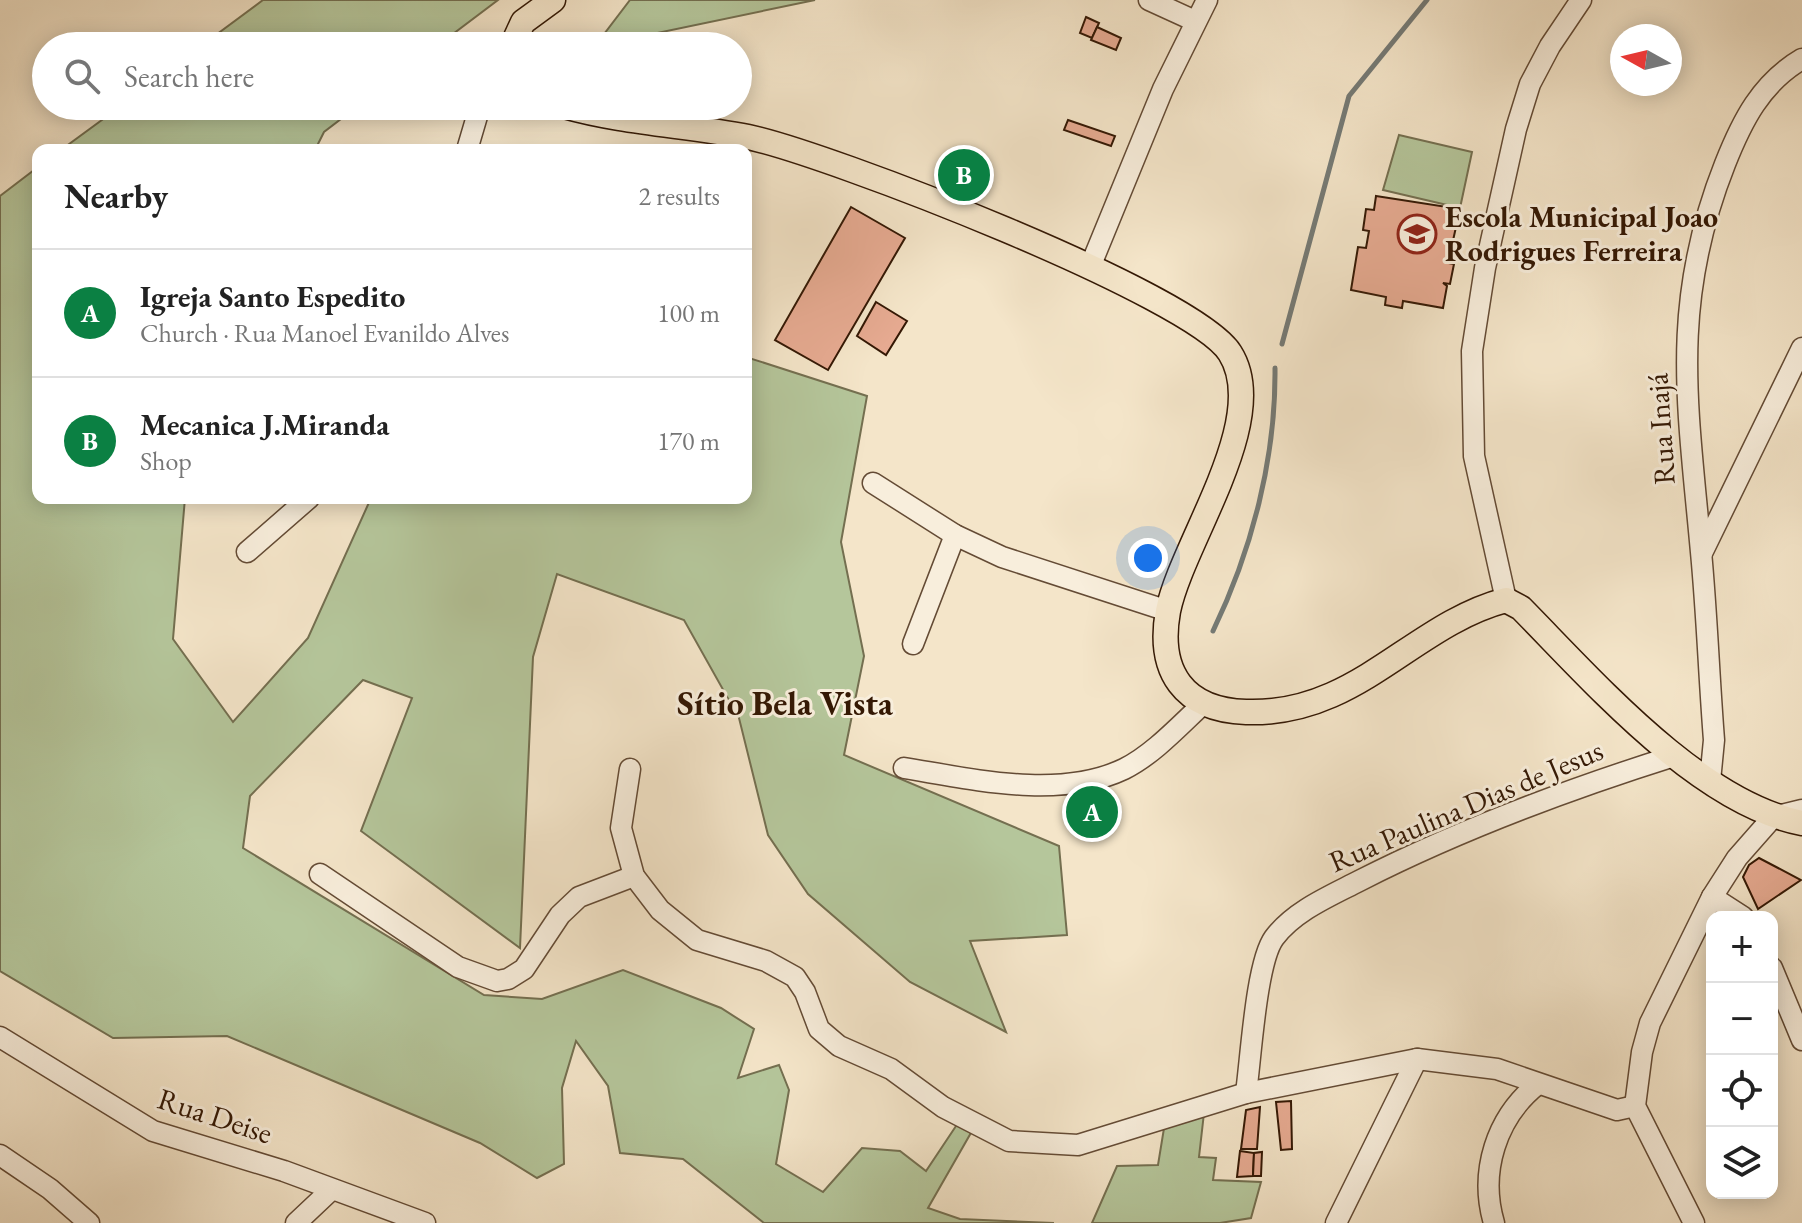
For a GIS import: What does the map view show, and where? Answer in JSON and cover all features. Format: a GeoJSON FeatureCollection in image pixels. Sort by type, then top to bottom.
{"type":"FeatureCollection","features":[{"type":"Feature","properties":{"kind":"main road"},"geometry":{"type":"LineString","coordinates":[[518,32],[523,22],[553,0]]}},
{"type":"Feature","properties":{"kind":"main road"},"geometry":{"type":"LineString","coordinates":[[647,120],[748,137],[789,148],[1090,267],[1174,309],[1216,338],[1230,353],[1240,376],[1239,421],[1168,611],[1166,646],[1171,671],[1180,688],[1205,702],[1234,712],[1289,710],[1320,702],[1471,612],[1506,600],[1521,608],[1674,756],[1773,817],[1802,823]]}},
{"type":"Feature","properties":{"kind":"street"},"geometry":{"type":"LineString","coordinates":[[1149,0],[1195,21]]}},
{"type":"Feature","properties":{"kind":"street"},"geometry":{"type":"LineString","coordinates":[[1090,267],[1195,21],[1207,0]]}},
{"type":"Feature","properties":{"kind":"street"},"geometry":{"type":"LineString","coordinates":[[1506,600],[1474,456],[1472,351],[1516,129],[1537,71],[1581,0]]}},
{"type":"Feature","properties":{"kind":"street","name":"Rua Inajá"},"geometry":{"type":"LineString","coordinates":[[1710,781],[1714,740],[1702,553],[1685,392],[1688,304],[1699,243],[1734,141],[1765,87],[1802,59]]}},
{"type":"Feature","properties":{"kind":"street"},"geometry":{"type":"LineString","coordinates":[[469,144],[476,120]]}},
{"type":"Feature","properties":{"kind":"street"},"geometry":{"type":"LineString","coordinates":[[1702,553],[1802,348]]}},
{"type":"Feature","properties":{"kind":"street"},"geometry":{"type":"LineString","coordinates":[[873,483],[955,535],[1002,557],[1168,611]]}},
{"type":"Feature","properties":{"kind":"street"},"geometry":{"type":"LineString","coordinates":[[247,552],[302,504]]}},
{"type":"Feature","properties":{"kind":"street"},"geometry":{"type":"LineString","coordinates":[[913,644],[955,535]]}},
{"type":"Feature","properties":{"kind":"street"},"geometry":{"type":"LineString","coordinates":[[904,768],[979,780],[1044,784],[1101,778],[1144,757],[1205,702]]}},
{"type":"Feature","properties":{"kind":"street","name":"Rua Paulina Dias de Jesus"},"geometry":{"type":"LineString","coordinates":[[1246,1093],[1263,969],[1272,940],[1290,921],[1397,861],[1585,783],[1674,756]]}},
{"type":"Feature","properties":{"kind":"street"},"geometry":{"type":"LineString","coordinates":[[630,769],[621,828],[634,876],[660,910],[697,940],[766,961],[795,977],[805,992],[819,1029],[839,1046],[891,1069],[943,1107],[1009,1141],[1078,1145],[1246,1093],[1417,1059],[1481,1066],[1538,1084],[1556,1086],[1617,1110],[1635,1106]]}},
{"type":"Feature","properties":{"kind":"street"},"geometry":{"type":"LineString","coordinates":[[1694,1223],[1635,1106],[1642,1052],[1650,1023],[1712,897],[1737,858],[1773,817],[1802,810]]}},
{"type":"Feature","properties":{"kind":"street"},"geometry":{"type":"LineString","coordinates":[[320,874],[458,967],[497,981],[508,979],[524,969],[560,915],[579,897],[634,876]]}},
{"type":"Feature","properties":{"kind":"street"},"geometry":{"type":"LineString","coordinates":[[1712,897],[1734,911]]}},
{"type":"Feature","properties":{"kind":"street"},"geometry":{"type":"LineString","coordinates":[[1778,982],[1802,1040]]}},
{"type":"Feature","properties":{"kind":"street","name":"Rua Deise"},"geometry":{"type":"LineString","coordinates":[[0,1037],[153,1131],[284,1171],[330,1191],[390,1208],[425,1223]]}},
{"type":"Feature","properties":{"kind":"street"},"geometry":{"type":"LineString","coordinates":[[1336,1223],[1417,1059]]}},
{"type":"Feature","properties":{"kind":"street"},"geometry":{"type":"LineString","coordinates":[[1494,1223],[1489,1196],[1494,1148],[1512,1107],[1538,1084]]}},
{"type":"Feature","properties":{"kind":"street"},"geometry":{"type":"LineString","coordinates":[[0,1155],[50,1189],[89,1223]]}},
{"type":"Feature","properties":{"kind":"street"},"geometry":{"type":"LineString","coordinates":[[296,1223],[330,1191]]}},
{"type":"Feature","properties":{"kind":"green space"},"geometry":{"type":"Polygon","coordinates":[[[263,0],[498,0],[456,32],[220,32],[263,0]]]}},
{"type":"Feature","properties":{"kind":"green space"},"geometry":{"type":"Polygon","coordinates":[[[630,0],[815,0],[662,32],[606,32],[630,0]]]}},
{"type":"Feature","properties":{"kind":"green space"},"geometry":{"type":"Polygon","coordinates":[[[102,120],[340,120],[324,132],[318,144],[69,144],[102,120]]]}},
{"type":"Feature","properties":{"kind":"green space"},"geometry":{"type":"Polygon","coordinates":[[[1399,135],[1472,152],[1460,208],[1383,190],[1399,135]]]}},
{"type":"Feature","properties":{"kind":"green space"},"geometry":{"type":"Polygon","coordinates":[[[32,172],[32,504],[184,504],[173,639],[233,722],[308,638],[368,504],[752,504],[752,359],[867,396],[841,542],[864,656],[844,755],[1059,846],[1067,935],[970,941],[1006,1032],[910,982],[808,894],[768,835],[739,718],[684,620],[557,574],[533,657],[520,948],[361,831],[412,698],[363,680],[250,796],[243,848],[484,995],[542,999],[623,970],[721,1008],[754,1029],[738,1078],[779,1065],[789,1090],[776,1164],[823,1192],[862,1148],[900,1151],[926,1171],[958,1123],[972,1131],[928,1208],[960,1219],[1054,1223],[764,1223],[683,1159],[620,1153],[608,1086],[576,1041],[562,1088],[564,1164],[537,1178],[480,1143],[227,1036],[113,1038],[0,971],[0,196],[32,172]]]}},
{"type":"Feature","properties":{"kind":"green space"},"geometry":{"type":"Polygon","coordinates":[[[1204,1113],[1199,1157],[1216,1158],[1213,1180],[1261,1182],[1251,1218],[1220,1223],[1092,1223],[1117,1166],[1158,1165],[1165,1122],[1204,1113]]]}},
{"type":"Feature","properties":{"kind":"building"},"geometry":{"type":"Polygon","coordinates":[[[1086,17],[1099,23],[1092,38],[1080,33],[1086,17]]]}},
{"type":"Feature","properties":{"kind":"building"},"geometry":{"type":"Polygon","coordinates":[[[1097,27],[1121,38],[1116,50],[1091,40],[1097,27]]]}},
{"type":"Feature","properties":{"kind":"building"},"geometry":{"type":"Polygon","coordinates":[[[1068,120],[1115,136],[1111,146],[1064,130],[1068,120]]]}},
{"type":"Feature","properties":{"kind":"building"},"geometry":{"type":"Polygon","coordinates":[[[970,152],[979,157],[955,198],[949,193],[970,152]]]}},
{"type":"Feature","properties":{"kind":"building"},"geometry":{"type":"Polygon","coordinates":[[[1376,196],[1460,209],[1448,263],[1454,264],[1450,284],[1443,283],[1447,286],[1443,308],[1403,301],[1402,308],[1385,305],[1386,297],[1351,290],[1358,247],[1366,248],[1369,231],[1363,230],[1366,209],[1374,210],[1376,196]]]}},
{"type":"Feature","properties":{"kind":"building"},"geometry":{"type":"Polygon","coordinates":[[[851,207],[905,238],[828,370],[775,340],[851,207]]]}},
{"type":"Feature","properties":{"kind":"building"},"geometry":{"type":"Polygon","coordinates":[[[876,302],[907,321],[886,355],[857,336],[876,302]]]}},
{"type":"Feature","properties":{"kind":"building"},"geometry":{"type":"Polygon","coordinates":[[[1084,789],[1108,792],[1099,836],[1076,832],[1084,789]]]}},
{"type":"Feature","properties":{"kind":"building"},"geometry":{"type":"Polygon","coordinates":[[[1759,858],[1801,880],[1758,909],[1743,877],[1749,865],[1759,858]]]}},
{"type":"Feature","properties":{"kind":"building"},"geometry":{"type":"Polygon","coordinates":[[[1291,1101],[1292,1149],[1281,1150],[1276,1102],[1291,1101]]]}},
{"type":"Feature","properties":{"kind":"building"},"geometry":{"type":"Polygon","coordinates":[[[1260,1107],[1257,1149],[1241,1149],[1246,1110],[1260,1107]]]}},
{"type":"Feature","properties":{"kind":"building"},"geometry":{"type":"Polygon","coordinates":[[[1240,1151],[1254,1153],[1253,1176],[1237,1177],[1240,1151]]]}},
{"type":"Feature","properties":{"kind":"building"},"geometry":{"type":"Polygon","coordinates":[[[1262,1152],[1261,1176],[1253,1176],[1254,1153],[1262,1152]]]}},
{"type":"Feature","properties":{"kind":"waterway"},"geometry":{"type":"LineString","coordinates":[[1282,344],[1349,96],[1427,0]]}},
{"type":"Feature","properties":{"kind":"waterway"},"geometry":{"type":"LineString","coordinates":[[1213,631],[1239,568],[1259,503],[1271,436],[1275,368]]}},
{"type":"Feature","properties":{"kind":"place","name":"Mecanica J.Miranda"},"geometry":{"type":"Point","coordinates":[964,175]}},
{"type":"Feature","properties":{"kind":"place","name":"Escola Municipal Joao Rodrigues Ferreira"},"geometry":{"type":"Point","coordinates":[1417,234]}},
{"type":"Feature","properties":{"kind":"place","name":"Igreja Santo Espedito"},"geometry":{"type":"Point","coordinates":[1092,812]}},
{"type":"Feature","properties":{"kind":"district","name":"Sítio Bela Vista"},"geometry":{"type":"Point","coordinates":[785,703]}}]}
